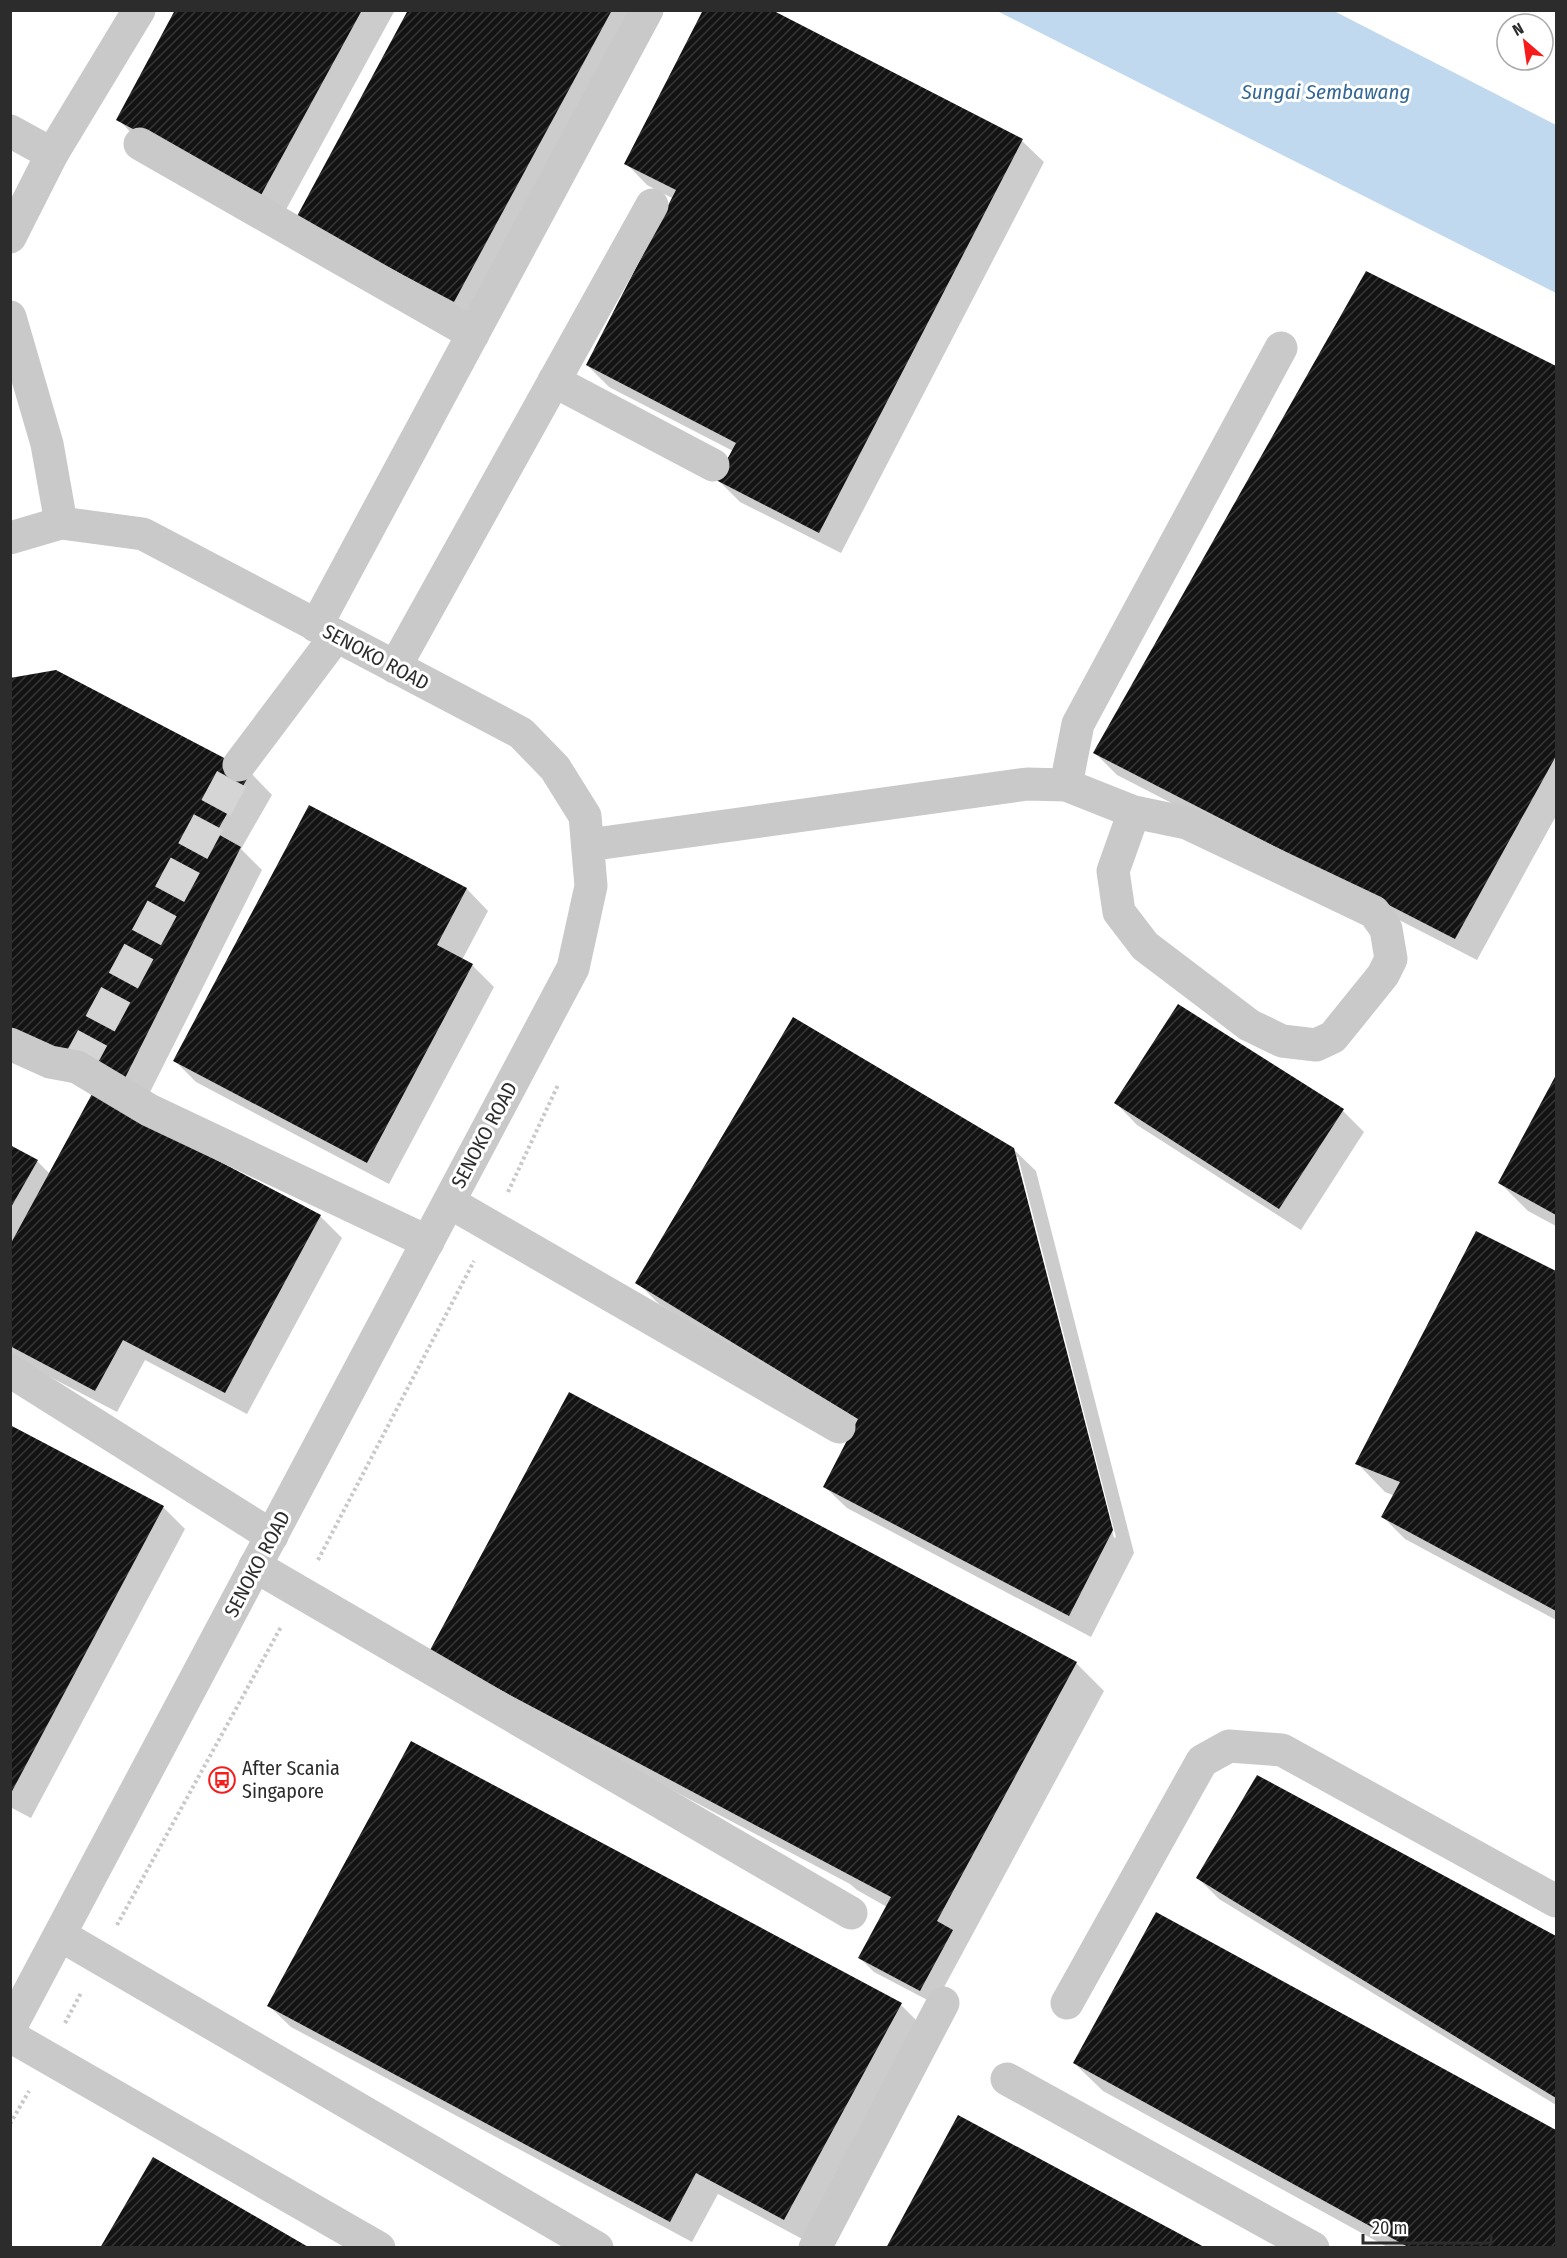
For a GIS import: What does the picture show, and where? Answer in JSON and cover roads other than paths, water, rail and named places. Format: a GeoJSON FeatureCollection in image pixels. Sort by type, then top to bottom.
{"type":"FeatureCollection","features":[{"type":"Feature","properties":{"kind":"street"},"geometry":{"type":"LineString","coordinates":[[10,237],[52,154],[139,10]]}},
{"type":"Feature","properties":{"kind":"street"},"geometry":{"type":"LineString","coordinates":[[239,765],[326,631],[473,334],[647,10]]}},
{"type":"Feature","properties":{"kind":"street"},"geometry":{"type":"LineString","coordinates":[[10,131],[52,154]]}},
{"type":"Feature","properties":{"kind":"street"},"geometry":{"type":"LineString","coordinates":[[140,144],[473,334]]}},
{"type":"Feature","properties":{"kind":"street"},"geometry":{"type":"LineString","coordinates":[[395,667],[652,205]]}},
{"type":"Feature","properties":{"kind":"street"},"geometry":{"type":"LineString","coordinates":[[10,316],[47,444],[61,524]]}},
{"type":"Feature","properties":{"kind":"street"},"geometry":{"type":"LineString","coordinates":[[1066,785],[1078,724],[1281,348]]}},
{"type":"Feature","properties":{"kind":"street"},"geometry":{"type":"LineString","coordinates":[[554,381],[713,465]]}},
{"type":"Feature","properties":{"kind":"street","name":"SENOKO ROAD"},"geometry":{"type":"LineString","coordinates":[[10,538],[61,524],[142,534],[521,733],[555,768],[585,816],[591,886],[573,968],[10,2028]]}},
{"type":"Feature","properties":{"kind":"street"},"geometry":{"type":"LineString","coordinates":[[588,845],[1027,784],[1066,785],[1134,812],[1186,823],[1374,912],[1386,929],[1390,959],[1383,975],[1333,1036],[1316,1045],[1282,1041],[1249,1025],[1145,946],[1119,912],[1113,871],[1134,812]]}},
{"type":"Feature","properties":{"kind":"street"},"geometry":{"type":"LineString","coordinates":[[10,1044],[50,1062],[77,1067],[149,1110],[428,1242]]}},
{"type":"Feature","properties":{"kind":"street"},"geometry":{"type":"LineString","coordinates":[[449,1202],[839,1427]]}},
{"type":"Feature","properties":{"kind":"street"},"geometry":{"type":"LineString","coordinates":[[10,1371],[272,1536]]}},
{"type":"Feature","properties":{"kind":"street"},"geometry":{"type":"LineString","coordinates":[[255,1566],[851,1913]]}},
{"type":"Feature","properties":{"kind":"street"},"geometry":{"type":"LineString","coordinates":[[1067,2003],[1202,1761],[1229,1746],[1282,1750],[1557,1901]]}},
{"type":"Feature","properties":{"kind":"street"},"geometry":{"type":"LineString","coordinates":[[60,1935],[597,2247]]}},
{"type":"Feature","properties":{"kind":"street"},"geometry":{"type":"LineString","coordinates":[[815,2247],[943,2003]]}},
{"type":"Feature","properties":{"kind":"street"},"geometry":{"type":"LineString","coordinates":[[10,2036],[378,2247]]}},
{"type":"Feature","properties":{"kind":"street"},"geometry":{"type":"LineString","coordinates":[[1007,2079],[1313,2247]]}},
{"type":"Feature","properties":{"kind":"water","name":"Sungai Sembawang"},"geometry":{"type":"Polygon","coordinates":[[[997,11],[1334,11],[1556,125],[1556,293],[997,11]]]}},
{"type":"Feature","properties":{"kind":"tunnel"},"geometry":{"type":"LineString","coordinates":[[77,1067],[239,765]]}},
{"type":"Feature","properties":{"kind":"place","name":"After Scania Singapore"},"geometry":{"type":"Point","coordinates":[222,1780]}}]}
